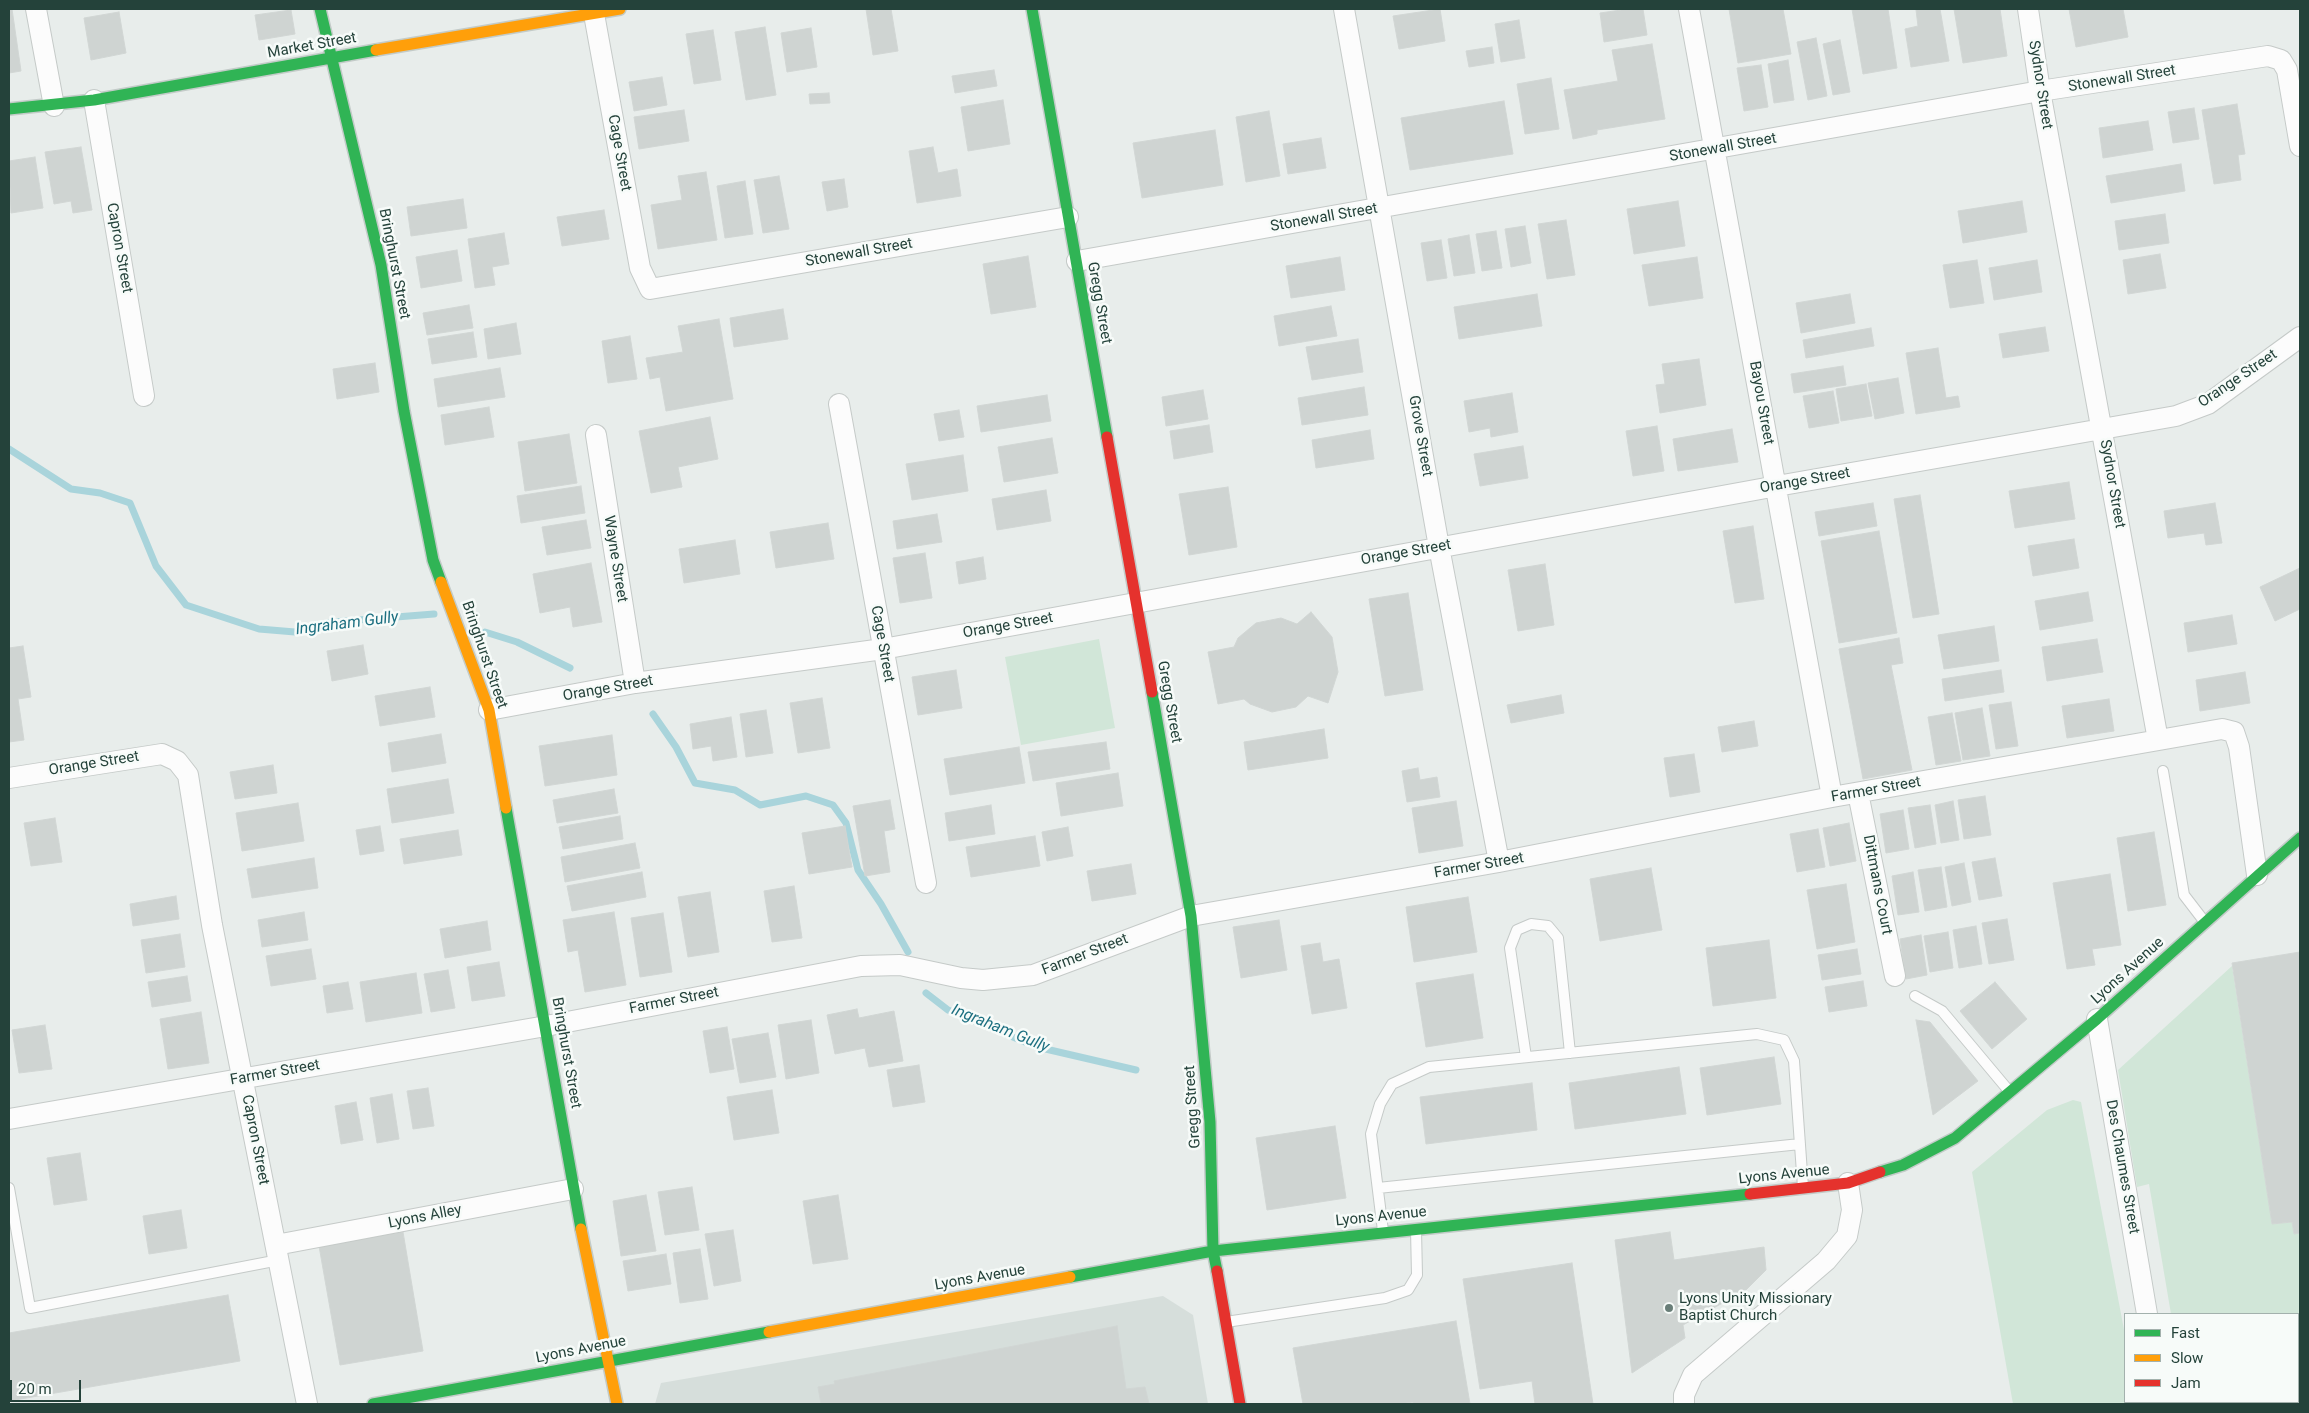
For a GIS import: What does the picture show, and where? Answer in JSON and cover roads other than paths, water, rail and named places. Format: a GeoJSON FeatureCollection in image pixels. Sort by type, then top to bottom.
{"type":"FeatureCollection","features":[{"type":"Feature","properties":{"kind":"street"},"geometry":{"type":"LineString","coordinates":[[36,9],[54,106]]}},
{"type":"Feature","properties":{"kind":"street","name":"Bringhurst Street"},"geometry":{"type":"LineString","coordinates":[[320,9],[381,265],[404,411],[433,560],[489,710],[546,1026],[573,1189],[617,1404]]}},
{"type":"Feature","properties":{"kind":"street","name":"Market Street"},"geometry":{"type":"LineString","coordinates":[[9,109],[54,106],[94,100],[331,57],[620,9]]}},
{"type":"Feature","properties":{"kind":"street","name":"Gregg Street"},"geometry":{"type":"LineString","coordinates":[[1032,9],[1191,916],[1210,1122],[1214,1251],[1240,1404]]}},
{"type":"Feature","properties":{"kind":"street","name":"Grove Street"},"geometry":{"type":"LineString","coordinates":[[1344,9],[1439,548],[1499,862]]}},
{"type":"Feature","properties":{"kind":"street","name":"Bayou Street"},"geometry":{"type":"LineString","coordinates":[[1689,9],[1832,797]]}},
{"type":"Feature","properties":{"kind":"street","name":"Sydnor Street"},"geometry":{"type":"LineString","coordinates":[[2028,9],[2040,91],[2158,740]]}},
{"type":"Feature","properties":{"kind":"street","name":"Cage Street"},"geometry":{"type":"LineString","coordinates":[[594,14],[640,268],[650,289]]}},
{"type":"Feature","properties":{"kind":"street","name":"Stonewall Street"},"geometry":{"type":"LineString","coordinates":[[1077,261],[2040,91],[2268,56],[2280,60],[2287,70],[2300,146]]}},
{"type":"Feature","properties":{"kind":"street","name":"Capron Street"},"geometry":{"type":"LineString","coordinates":[[94,100],[144,396]]}},
{"type":"Feature","properties":{"kind":"street","name":"Stonewall Street"},"geometry":{"type":"LineString","coordinates":[[650,289],[1068,217]]}},
{"type":"Feature","properties":{"kind":"street","name":"Orange Street"},"geometry":{"type":"LineString","coordinates":[[489,710],[635,683],[883,649],[1776,486],[2176,416],[2208,404],[2300,337]]}},
{"type":"Feature","properties":{"kind":"street","name":"Cage Street"},"geometry":{"type":"LineString","coordinates":[[839,404],[926,883]]}},
{"type":"Feature","properties":{"kind":"street","name":"Wayne Street"},"geometry":{"type":"LineString","coordinates":[[596,435],[635,683]]}},
{"type":"Feature","properties":{"kind":"street"},"geometry":{"type":"LineString","coordinates":[[2158,740],[2222,729],[2234,732],[2239,748],[2257,875]]}},
{"type":"Feature","properties":{"kind":"street","name":"Farmer Street"},"geometry":{"type":"LineString","coordinates":[[9,1119],[546,1026],[861,966],[900,965],[976,979],[1004,979],[1033,975],[1191,916],[1499,862],[1832,797],[2158,740]]}},
{"type":"Feature","properties":{"kind":"street","name":"Orange Street"},"geometry":{"type":"LineString","coordinates":[[9,778],[142,756],[162,754],[177,761]]}},
{"type":"Feature","properties":{"kind":"street","name":"Capron Street"},"geometry":{"type":"LineString","coordinates":[[177,761],[188,775],[212,925],[307,1404]]}},
{"type":"Feature","properties":{"kind":"street","name":"Dittmans Court"},"geometry":{"type":"LineString","coordinates":[[1858,793],[1895,976]]}},
{"type":"Feature","properties":{"kind":"street","name":"Lyons Avenue"},"geometry":{"type":"LineString","coordinates":[[2287,848],[2300,828]]}},
{"type":"Feature","properties":{"kind":"street","name":"Lyons Avenue"},"geometry":{"type":"LineString","coordinates":[[373,1404],[1214,1251],[1848,1183],[1903,1165],[1955,1138],[2097,1019],[2300,838]]}},
{"type":"Feature","properties":{"kind":"street","name":"Des Chaumes Street"},"geometry":{"type":"LineString","coordinates":[[2097,1019],[2147,1313]]}},
{"type":"Feature","properties":{"kind":"street"},"geometry":{"type":"LineString","coordinates":[[1684,1404],[1684,1395],[1693,1375],[1826,1261],[1848,1236],[1852,1210],[1848,1183]]}},
{"type":"Feature","properties":{"kind":"street","name":"Lyons Alley"},"geometry":{"type":"LineString","coordinates":[[277,1253],[573,1189]]}},
{"type":"Feature","properties":{"kind":"lane"},"geometry":{"type":"LineString","coordinates":[[2162,771],[2184,895],[2204,922]]}},
{"type":"Feature","properties":{"kind":"lane"},"geometry":{"type":"LineString","coordinates":[[1526,1057],[1510,948],[1517,930],[1531,924],[1548,926],[1558,938],[1570,1052]]}},
{"type":"Feature","properties":{"kind":"lane"},"geometry":{"type":"LineString","coordinates":[[1915,996],[1942,1010],[2010,1092]]}},
{"type":"Feature","properties":{"kind":"lane"},"geometry":{"type":"LineString","coordinates":[[1383,1232],[1371,1134],[1380,1104],[1392,1084],[1428,1067],[1570,1052],[1757,1034],[1784,1040],[1794,1060],[1803,1188]]}},
{"type":"Feature","properties":{"kind":"lane"},"geometry":{"type":"LineString","coordinates":[[1378,1188],[1800,1144]]}},
{"type":"Feature","properties":{"kind":"lane"},"geometry":{"type":"LineString","coordinates":[[9,1188],[12,1229],[30,1308],[277,1253]]}},
{"type":"Feature","properties":{"kind":"lane"},"geometry":{"type":"LineString","coordinates":[[1225,1322],[1385,1298],[1408,1290],[1417,1275],[1416,1229]]}},
{"type":"Feature","properties":{"kind":"waterway","name":"Ingraham Gully"},"geometry":{"type":"LineString","coordinates":[[9,449],[71,489],[100,493],[130,503],[156,566],[186,605],[259,629],[295,632],[333,622],[434,614]]}},
{"type":"Feature","properties":{"kind":"waterway","name":"Ingraham Gully"},"geometry":{"type":"LineString","coordinates":[[485,632],[517,642],[570,668]]}},
{"type":"Feature","properties":{"kind":"waterway","name":"Ingraham Gully"},"geometry":{"type":"LineString","coordinates":[[653,714],[676,747],[695,783],[735,790],[760,805],[806,796],[833,805],[846,823],[858,870],[881,904],[908,952]]}},
{"type":"Feature","properties":{"kind":"waterway","name":"Ingraham Gully"},"geometry":{"type":"LineString","coordinates":[[926,993],[948,1010],[1037,1047],[1136,1070]]}},
{"type":"Feature","properties":{"kind":"place","name":"Lyons Unity Missionary Baptist Church"},"geometry":{"type":"Point","coordinates":[1669,1308]}}]}
